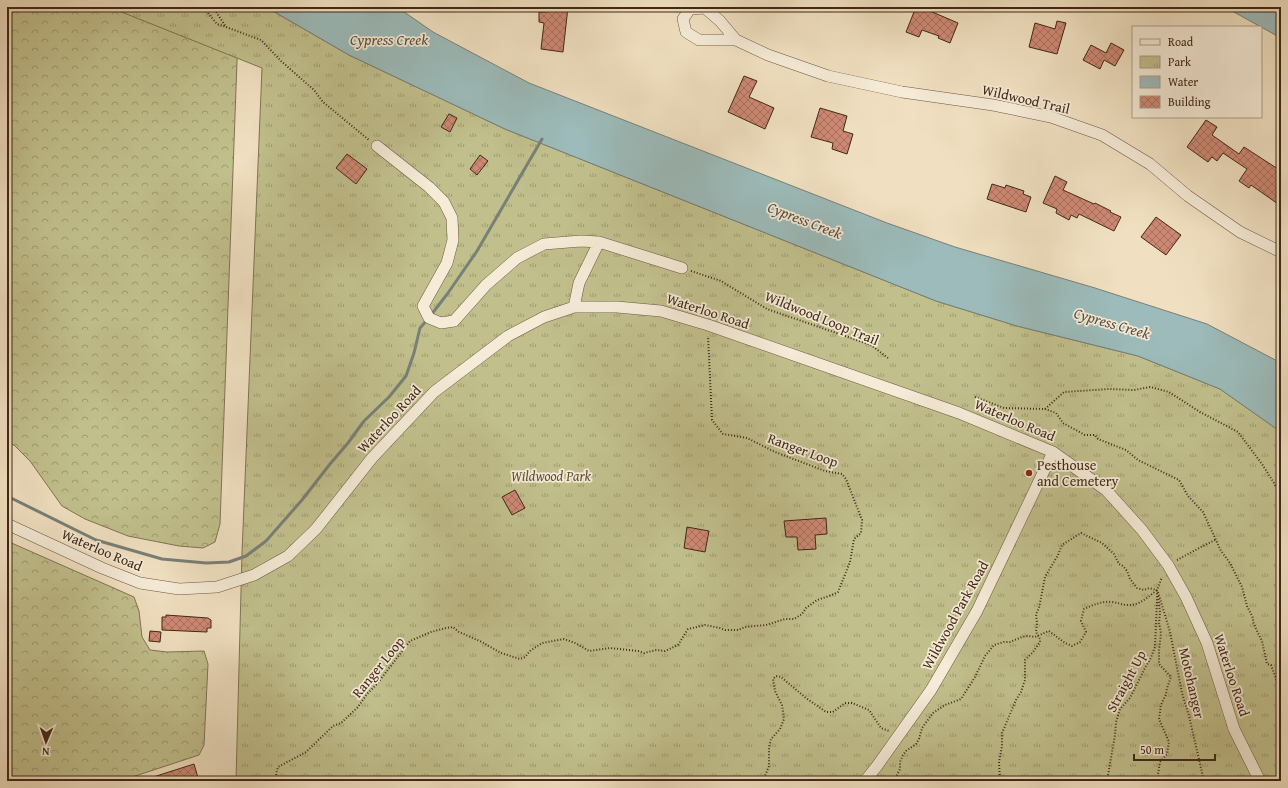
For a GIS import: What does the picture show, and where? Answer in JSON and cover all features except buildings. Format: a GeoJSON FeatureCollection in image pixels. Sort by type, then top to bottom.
{"type":"FeatureCollection","features":[{"type":"Feature","properties":{"kind":"street","name":"Wildwood Trail"},"geometry":{"type":"LineString","coordinates":[[736,40],[768,55],[828,76],[902,92],[994,105],[1046,116],[1102,135],[1150,164],[1188,196],[1240,232],[1281,252]]}},
{"type":"Feature","properties":{"kind":"street"},"geometry":{"type":"LineString","coordinates":[[377,146],[434,192],[444,202],[452,218],[453,240],[447,263],[424,306],[429,318],[441,323],[454,321],[486,285],[517,258],[544,244],[581,241],[598,242],[682,268]]}},
{"type":"Feature","properties":{"kind":"street"},"geometry":{"type":"LineString","coordinates":[[574,307],[579,283],[598,242]]}},
{"type":"Feature","properties":{"kind":"street","name":"Waterloo Road"},"geometry":{"type":"LineString","coordinates":[[7,524],[102,568],[140,583],[179,589],[217,587],[254,575],[288,556],[316,529],[372,458],[434,392],[508,336],[544,317],[574,307],[617,307],[661,311],[708,325],[960,413],[1052,452],[1106,490],[1142,530],[1168,565],[1186,597],[1207,643],[1234,729],[1260,781]]}},
{"type":"Feature","properties":{"kind":"street","name":"Wildwood Park Road"},"geometry":{"type":"LineString","coordinates":[[865,781],[931,690],[977,611],[1052,452]]}},
{"type":"Feature","properties":{"kind":"path"},"geometry":{"type":"LineString","coordinates":[[186,7],[207,12],[217,24],[260,40],[314,90],[323,102],[377,146]]}},
{"type":"Feature","properties":{"kind":"path"},"geometry":{"type":"LineString","coordinates":[[213,7],[226,27]]}},
{"type":"Feature","properties":{"kind":"path","name":"Wildwood Loop Trail"},"geometry":{"type":"LineString","coordinates":[[682,268],[721,281],[767,309],[871,345],[888,358]]}},
{"type":"Feature","properties":{"kind":"path","name":"Ranger Loop"},"geometry":{"type":"LineString","coordinates":[[277,781],[276,774],[278,767],[306,752],[333,726],[341,723],[358,707],[410,641],[431,632],[453,627],[459,632],[482,642],[501,653],[520,659],[525,657],[530,651],[542,643],[564,639],[576,643],[589,651],[610,648],[644,653],[656,650],[665,651],[678,645],[688,629],[705,625],[725,630],[738,630],[745,627],[766,625],[785,619],[794,619],[802,614],[806,608],[816,600],[838,592],[850,562],[854,539],[861,533],[862,520],[846,479],[842,474],[826,471],[774,452],[747,438],[723,434],[712,420],[708,325]]}},
{"type":"Feature","properties":{"kind":"path"},"geometry":{"type":"LineString","coordinates":[[1045,409],[1064,392],[1109,389],[1134,390],[1150,387],[1169,392],[1200,412],[1238,432],[1262,464],[1281,494]]}},
{"type":"Feature","properties":{"kind":"path"},"geometry":{"type":"LineString","coordinates":[[975,397],[1004,408],[1045,409],[1056,413],[1063,423],[1085,435],[1094,435],[1098,439],[1126,450],[1138,460],[1179,480],[1188,496],[1203,512],[1221,551],[1230,563],[1239,583],[1242,586],[1247,606],[1262,641],[1268,664],[1271,664],[1281,692]]}},
{"type":"Feature","properties":{"kind":"path"},"geometry":{"type":"LineString","coordinates":[[1000,781],[999,762],[1002,746],[1002,733],[1026,680],[1025,660],[1040,642],[1036,632],[1036,614],[1039,608],[1045,577],[1062,545],[1081,533],[1102,543],[1110,550],[1127,571],[1130,579],[1137,588],[1144,590],[1149,588],[1158,590]]}},
{"type":"Feature","properties":{"kind":"path"},"geometry":{"type":"LineString","coordinates":[[1159,781],[1158,774],[1160,762],[1167,754],[1169,742],[1159,719],[1161,705],[1172,677],[1160,664],[1159,650],[1161,633],[1159,623],[1160,612],[1158,590],[1162,572],[1168,565],[1216,540]]}},
{"type":"Feature","properties":{"kind":"path"},"geometry":{"type":"LineString","coordinates":[[894,781],[900,769],[900,762],[903,755],[916,744],[922,728],[933,713],[945,705],[949,705],[962,699],[985,656],[994,645],[1010,642],[1022,637],[1038,636],[1049,631],[1065,643],[1072,646],[1080,642],[1086,632],[1081,621],[1084,609],[1104,602],[1127,605],[1136,604],[1143,601],[1158,590]]}},
{"type":"Feature","properties":{"kind":"path","name":"Straight Up"},"geometry":{"type":"LineString","coordinates":[[1107,781],[1116,722],[1120,709],[1130,698],[1150,660],[1155,647],[1158,590]]}},
{"type":"Feature","properties":{"kind":"path","name":"Motohanger"},"geometry":{"type":"LineString","coordinates":[[1158,590],[1170,632],[1182,693],[1190,716],[1204,781]]}},
{"type":"Feature","properties":{"kind":"path"},"geometry":{"type":"LineString","coordinates":[[763,781],[769,766],[769,748],[771,739],[780,729],[784,719],[782,705],[773,679],[776,676],[781,677],[806,698],[826,712],[833,712],[845,703],[852,703],[869,710],[881,728],[898,736],[904,741],[906,751]]}},
{"type":"Feature","properties":{"kind":"green space"},"geometry":{"type":"Polygon","coordinates":[[[7,7],[239,7],[220,524],[215,542],[203,548],[179,546],[128,536],[85,519],[62,506],[30,461],[14,445],[7,444],[7,7]]]}},
{"type":"Feature","properties":{"kind":"green space","name":"Wildwood Park"},"geometry":{"type":"Polygon","coordinates":[[[109,7],[266,7],[349,55],[505,129],[936,301],[1017,326],[1138,356],[1220,389],[1281,432],[1281,781],[236,781],[242,553],[262,68],[109,7]]]}},
{"type":"Feature","properties":{"kind":"green space"},"geometry":{"type":"Polygon","coordinates":[[[7,541],[134,597],[139,611],[142,637],[150,650],[167,652],[204,651],[208,664],[204,745],[199,755],[120,781],[7,781],[7,541]]]}},
{"type":"Feature","properties":{"kind":"water","name":"Cypress Creek"},"geometry":{"type":"Polygon","coordinates":[[[266,7],[397,7],[433,32],[529,83],[887,223],[955,247],[1095,288],[1207,324],[1281,363],[1281,432],[1220,389],[1138,356],[1017,326],[936,301],[505,129],[349,55],[266,7]]]}},
{"type":"Feature","properties":{"kind":"water"},"geometry":{"type":"Polygon","coordinates":[[[1223,7],[1281,7],[1281,38],[1262,28],[1262,26],[1259,26],[1223,7]]]}},
{"type":"Feature","properties":{"kind":"waterway"},"geometry":{"type":"LineString","coordinates":[[431,315],[477,251],[542,139]]}},
{"type":"Feature","properties":{"kind":"waterway"},"geometry":{"type":"LineString","coordinates":[[7,496],[96,540],[162,559],[206,563],[229,562],[246,556],[266,541],[302,500],[364,421],[389,397],[406,376],[414,353],[420,328],[427,320]]}},
{"type":"Feature","properties":{"kind":"place","name":"Pesthouse and Cemetery"},"geometry":{"type":"Point","coordinates":[1029,473]}}]}
